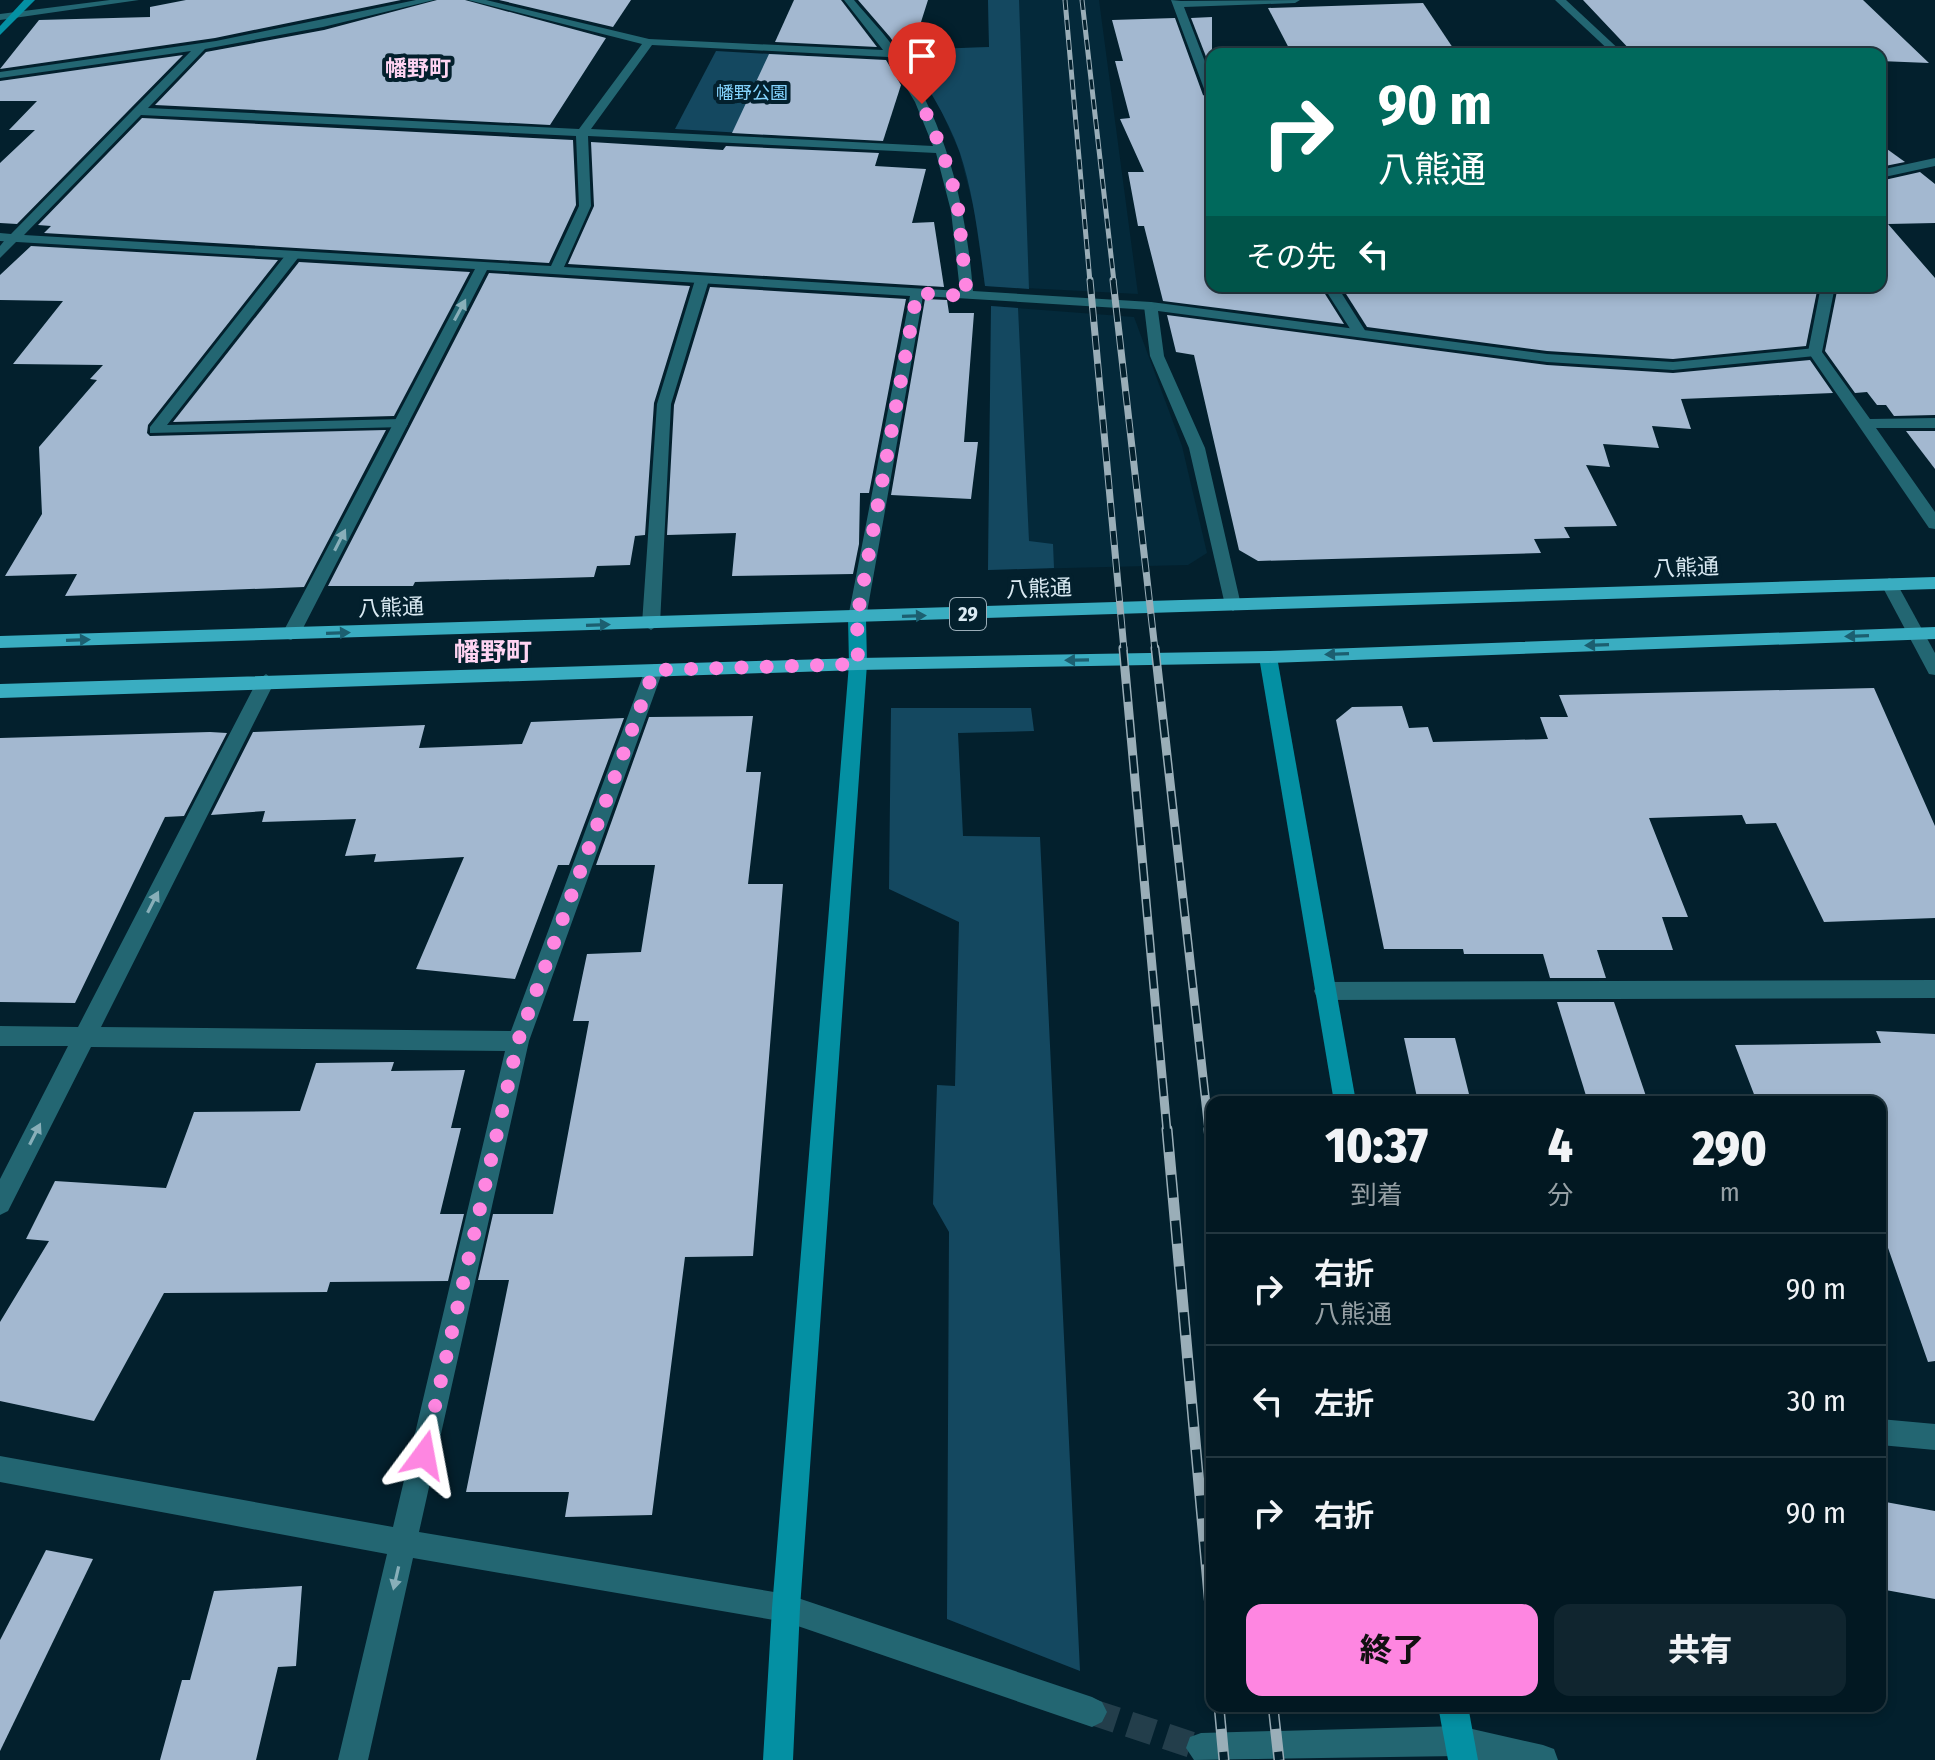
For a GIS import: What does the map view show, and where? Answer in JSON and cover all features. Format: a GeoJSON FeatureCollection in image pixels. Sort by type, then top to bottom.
{"type":"FeatureCollection","features":[{"type":"Feature","properties":{"kind":"main road","name":"八熊通"},"geometry":{"type":"LineString","coordinates":[[0,642],[1935,583]]}},
{"type":"Feature","properties":{"kind":"main road","name":"29"},"geometry":{"type":"LineString","coordinates":[[0,691],[858,664],[1268,657],[1926,633]]}},
{"type":"Feature","properties":{"kind":"street"},"geometry":{"type":"LineString","coordinates":[[0,32],[30,0]]}},
{"type":"Feature","properties":{"kind":"street"},"geometry":{"type":"LineString","coordinates":[[0,17],[134,0]]}},
{"type":"Feature","properties":{"kind":"street"},"geometry":{"type":"LineString","coordinates":[[0,75],[200,48],[319,26],[429,0]]}},
{"type":"Feature","properties":{"kind":"street"},"geometry":{"type":"LineString","coordinates":[[473,0],[649,42],[894,54]]}},
{"type":"Feature","properties":{"kind":"street"},"geometry":{"type":"LineString","coordinates":[[849,0],[894,54],[922,104],[942,150],[957,199],[967,296]]}},
{"type":"Feature","properties":{"kind":"street"},"geometry":{"type":"LineString","coordinates":[[1206,78],[1177,2],[1295,0]]}},
{"type":"Feature","properties":{"kind":"street"},"geometry":{"type":"LineString","coordinates":[[1560,0],[1612,48]]}},
{"type":"Feature","properties":{"kind":"street"},"geometry":{"type":"LineString","coordinates":[[555,271],[585,206],[582,133],[649,42]]}},
{"type":"Feature","properties":{"kind":"street"},"geometry":{"type":"LineString","coordinates":[[0,254],[7,238],[200,48]]}},
{"type":"Feature","properties":{"kind":"street"},"geometry":{"type":"LineString","coordinates":[[139,111],[942,150]]}},
{"type":"Feature","properties":{"kind":"street"},"geometry":{"type":"LineString","coordinates":[[1886,173],[1935,162]]}},
{"type":"Feature","properties":{"kind":"street"},"geometry":{"type":"LineString","coordinates":[[7,238],[1151,306],[1547,358],[1673,366],[1815,352]]}},
{"type":"Feature","properties":{"kind":"street"},"geometry":{"type":"LineString","coordinates":[[293,255],[155,430],[401,424]]}},
{"type":"Feature","properties":{"kind":"street"},"geometry":{"type":"LineString","coordinates":[[291,634],[483,266]]}},
{"type":"Feature","properties":{"kind":"street"},"geometry":{"type":"LineString","coordinates":[[651,624],[664,404],[702,280]]}},
{"type":"Feature","properties":{"kind":"street"},"geometry":{"type":"LineString","coordinates":[[1334,292],[1359,332]]}},
{"type":"Feature","properties":{"kind":"street"},"geometry":{"type":"LineString","coordinates":[[1827,292],[1815,352],[1935,524]]}},
{"type":"Feature","properties":{"kind":"street"},"geometry":{"type":"LineString","coordinates":[[778,1760],[786,1608],[858,664],[857,618],[917,293]]}},
{"type":"Feature","properties":{"kind":"street"},"geometry":{"type":"LineString","coordinates":[[1151,306],[1157,356],[1197,448],[1233,605]]}},
{"type":"Feature","properties":{"kind":"street"},"geometry":{"type":"LineString","coordinates":[[1865,424],[1935,423]]}},
{"type":"Feature","properties":{"kind":"street"},"geometry":{"type":"LineString","coordinates":[[1889,584],[1926,633],[1935,669]]}},
{"type":"Feature","properties":{"kind":"street"},"geometry":{"type":"LineString","coordinates":[[1268,657],[1344,1096]]}},
{"type":"Feature","properties":{"kind":"street"},"geometry":{"type":"LineString","coordinates":[[353,1760],[518,1041],[654,670]]}},
{"type":"Feature","properties":{"kind":"street"},"geometry":{"type":"LineString","coordinates":[[0,1203],[266,681]]}},
{"type":"Feature","properties":{"kind":"street"},"geometry":{"type":"LineString","coordinates":[[1325,991],[1935,989]]}},
{"type":"Feature","properties":{"kind":"street"},"geometry":{"type":"LineString","coordinates":[[0,1036],[518,1041]]}},
{"type":"Feature","properties":{"kind":"street"},"geometry":{"type":"LineString","coordinates":[[1886,1433],[1935,1437]]}},
{"type":"Feature","properties":{"kind":"street"},"geometry":{"type":"LineString","coordinates":[[0,1469],[404,1543],[786,1608],[1092,1712]]}},
{"type":"Feature","properties":{"kind":"street"},"geometry":{"type":"LineString","coordinates":[[1454,1712],[1461,1750]]}},
{"type":"Feature","properties":{"kind":"street"},"geometry":{"type":"LineString","coordinates":[[1201,1748],[1461,1750],[1543,1760]]}},
{"type":"Feature","properties":{"kind":"shaded area"},"geometry":{"type":"Polygon","coordinates":[[[988,0],[1099,0],[1138,294],[985,286],[974,209],[959,151],[936,99],[904,50],[989,47],[988,0]]]}},
{"type":"Feature","properties":{"kind":"shaded area"},"geometry":{"type":"Polygon","coordinates":[[[991,306],[1134,317],[1182,446],[1207,553],[1188,565],[988,570],[991,306]]]}},
{"type":"Feature","properties":{"kind":"green space"},"geometry":{"type":"Polygon","coordinates":[[[988,0],[1019,0],[1029,289],[985,286],[972,202],[960,153],[928,87],[904,50],[989,47],[988,0]]]}},
{"type":"Feature","properties":{"kind":"green space","name":"幡野公園"},"geometry":{"type":"Polygon","coordinates":[[[716,51],[825,57],[793,136],[675,129],[716,51]]]}},
{"type":"Feature","properties":{"kind":"green space"},"geometry":{"type":"Polygon","coordinates":[[[991,306],[1018,308],[1029,541],[1053,544],[1054,568],[988,570],[991,306]]]}},
{"type":"Feature","properties":{"kind":"green space"},"geometry":{"type":"Polygon","coordinates":[[[891,708],[1031,708],[1034,731],[958,733],[963,836],[1040,837],[1080,1671],[947,1619],[949,1232],[933,1204],[937,1085],[955,1086],[959,922],[889,889],[891,708]]]}},
{"type":"Feature","properties":{"kind":"building"},"geometry":{"type":"Polygon","coordinates":[[[186,0],[401,0],[215,38],[0,69],[39,20],[150,17],[150,7],[186,0]]]}},
{"type":"Feature","properties":{"kind":"building"},"geometry":{"type":"Polygon","coordinates":[[[437,0],[465,0],[606,38],[550,125],[155,105],[206,52],[324,30],[437,0]]]}},
{"type":"Feature","properties":{"kind":"building"},"geometry":{"type":"Polygon","coordinates":[[[499,0],[631,0],[613,27],[499,0]]]}},
{"type":"Feature","properties":{"kind":"building"},"geometry":{"type":"Polygon","coordinates":[[[794,0],[841,0],[877,47],[775,42],[794,0]]]}},
{"type":"Feature","properties":{"kind":"building"},"geometry":{"type":"Polygon","coordinates":[[[858,0],[928,0],[908,63],[890,37],[858,0]]]}},
{"type":"Feature","properties":{"kind":"building"},"geometry":{"type":"Polygon","coordinates":[[[1583,0],[1863,0],[1929,63],[1886,61],[1886,48],[1628,48],[1583,0]]]}},
{"type":"Feature","properties":{"kind":"building"},"geometry":{"type":"Polygon","coordinates":[[[1423,3],[1453,48],[1289,48],[1268,8],[1423,3]]]}},
{"type":"Feature","properties":{"kind":"building"},"geometry":{"type":"Polygon","coordinates":[[[1212,17],[1212,48],[1206,48],[1206,57],[1191,18],[1212,17]]]}},
{"type":"Feature","properties":{"kind":"building"},"geometry":{"type":"Polygon","coordinates":[[[1175,18],[1206,97],[1206,292],[1324,292],[1344,324],[1163,301],[1144,226],[1138,226],[1128,172],[1144,172],[1120,119],[1130,118],[1115,61],[1123,61],[1112,20],[1175,18]]]}},
{"type":"Feature","properties":{"kind":"building"},"geometry":{"type":"Polygon","coordinates":[[[769,54],[886,60],[901,85],[883,141],[732,133],[769,54]]]}},
{"type":"Feature","properties":{"kind":"building"},"geometry":{"type":"Polygon","coordinates":[[[183,55],[17,224],[0,223],[0,163],[35,130],[9,130],[37,101],[0,101],[0,81],[183,55]]]}},
{"type":"Feature","properties":{"kind":"building"},"geometry":{"type":"Polygon","coordinates":[[[142,118],[573,140],[576,205],[549,263],[44,233],[51,226],[38,225],[142,118]]]}},
{"type":"Feature","properties":{"kind":"building"},"geometry":{"type":"Polygon","coordinates":[[[591,142],[723,150],[726,146],[879,153],[875,166],[926,169],[912,223],[934,222],[944,287],[568,264],[594,206],[591,142]]]}},
{"type":"Feature","properties":{"kind":"building"},"geometry":{"type":"Polygon","coordinates":[[[1886,148],[1905,162],[1886,166],[1886,148]]]}},
{"type":"Feature","properties":{"kind":"building"},"geometry":{"type":"Polygon","coordinates":[[[1920,172],[1935,184],[1935,223],[1888,224],[1935,278],[1935,415],[1894,416],[1886,405],[1877,405],[1867,392],[1855,393],[1825,351],[1837,292],[1886,292],[1886,180],[1920,172]]]}},
{"type":"Feature","properties":{"kind":"building"},"geometry":{"type":"Polygon","coordinates":[[[31,246],[278,260],[148,425],[147,433],[150,436],[386,430],[304,587],[65,596],[77,574],[5,576],[42,514],[39,447],[97,380],[90,379],[103,365],[13,364],[63,301],[0,300],[0,275],[31,246]]]}},
{"type":"Feature","properties":{"kind":"building"},"geometry":{"type":"Polygon","coordinates":[[[299,262],[470,272],[394,416],[173,422],[299,262]]]}},
{"type":"Feature","properties":{"kind":"building"},"geometry":{"type":"Polygon","coordinates":[[[489,273],[690,286],[654,403],[645,535],[635,536],[630,565],[597,566],[594,577],[415,582],[413,586],[328,586],[489,273]]]}},
{"type":"Feature","properties":{"kind":"building"},"geometry":{"type":"Polygon","coordinates":[[[710,287],[906,299],[869,493],[860,493],[859,544],[853,574],[732,576],[736,533],[667,535],[674,405],[710,287]]]}},
{"type":"Feature","properties":{"kind":"building"},"geometry":{"type":"Polygon","coordinates":[[[1345,292],[1817,292],[1806,346],[1673,359],[1547,351],[1367,327],[1345,292]]]}},
{"type":"Feature","properties":{"kind":"building"},"geometry":{"type":"Polygon","coordinates":[[[925,299],[947,300],[949,313],[974,313],[964,442],[978,442],[971,499],[891,495],[925,299]]]}},
{"type":"Feature","properties":{"kind":"building"},"geometry":{"type":"Polygon","coordinates":[[[1167,315],[1547,365],[1673,373],[1810,360],[1833,393],[1681,399],[1691,429],[1652,426],[1659,448],[1603,444],[1610,467],[1586,465],[1617,526],[1564,527],[1570,538],[1534,539],[1541,553],[1258,561],[1239,550],[1194,355],[1176,352],[1167,315]]]}},
{"type":"Feature","properties":{"kind":"building"},"geometry":{"type":"Polygon","coordinates":[[[1906,431],[1935,431],[1935,469],[1906,431]]]}},
{"type":"Feature","properties":{"kind":"building"},"geometry":{"type":"Polygon","coordinates":[[[1874,688],[1935,826],[1935,918],[1824,922],[1776,823],[1746,824],[1742,815],[1649,818],[1688,917],[1662,917],[1673,950],[1597,950],[1606,978],[1550,978],[1543,954],[1464,954],[1463,949],[1384,949],[1336,720],[1352,707],[1402,706],[1409,728],[1428,727],[1433,742],[1548,739],[1540,717],[1568,717],[1559,695],[1874,688]]]}},
{"type":"Feature","properties":{"kind":"building"},"geometry":{"type":"Polygon","coordinates":[[[753,716],[746,772],[761,772],[748,884],[783,884],[753,1256],[685,1257],[652,1515],[565,1517],[569,1492],[466,1492],[509,1280],[478,1280],[493,1214],[553,1214],[589,1021],[573,1021],[587,954],[641,952],[655,865],[596,865],[649,717],[753,716]]]}},
{"type":"Feature","properties":{"kind":"building"},"geometry":{"type":"Polygon","coordinates":[[[624,718],[569,865],[558,865],[515,979],[416,969],[464,857],[374,862],[376,854],[345,856],[356,819],[262,822],[265,811],[211,815],[253,732],[425,725],[419,748],[522,744],[531,722],[624,718]]]}},
{"type":"Feature","properties":{"kind":"building"},"geometry":{"type":"Polygon","coordinates":[[[227,733],[184,816],[165,817],[75,1003],[0,1002],[0,738],[227,733]]]}},
{"type":"Feature","properties":{"kind":"building"},"geometry":{"type":"Polygon","coordinates":[[[1557,1002],[1614,1002],[1646,1096],[1586,1096],[1557,1002]]]}},
{"type":"Feature","properties":{"kind":"building"},"geometry":{"type":"Polygon","coordinates":[[[1876,1031],[1935,1034],[1935,1361],[1928,1362],[1886,1242],[1886,1096],[1755,1096],[1735,1045],[1881,1043],[1876,1031]]]}},
{"type":"Feature","properties":{"kind":"building"},"geometry":{"type":"Polygon","coordinates":[[[1404,1038],[1455,1038],[1470,1096],[1417,1096],[1404,1038]]]}},
{"type":"Feature","properties":{"kind":"building"},"geometry":{"type":"Polygon","coordinates":[[[394,1062],[391,1071],[465,1070],[451,1128],[461,1128],[440,1214],[464,1214],[448,1281],[330,1282],[327,1292],[164,1293],[94,1421],[0,1401],[0,1322],[49,1241],[26,1239],[55,1181],[166,1188],[194,1112],[300,1111],[316,1063],[394,1062]]]}},
{"type":"Feature","properties":{"kind":"building"},"geometry":{"type":"Polygon","coordinates":[[[1886,1502],[1935,1511],[1935,1599],[1886,1590],[1886,1502]]]}},
{"type":"Feature","properties":{"kind":"building"},"geometry":{"type":"Polygon","coordinates":[[[46,1550],[93,1559],[0,1751],[0,1640],[46,1550]]]}},
{"type":"Feature","properties":{"kind":"building"},"geometry":{"type":"Polygon","coordinates":[[[302,1586],[296,1666],[278,1667],[256,1760],[160,1760],[182,1680],[190,1680],[214,1591],[302,1586]]]}},
{"type":"Feature","properties":{"kind":"tunnel"},"geometry":{"type":"LineString","coordinates":[[1092,1712],[1201,1748]]}},
{"type":"Feature","properties":{"kind":"railway"},"geometry":{"type":"LineString","coordinates":[[1065,0],[1090,282]]}},
{"type":"Feature","properties":{"kind":"railway"},"geometry":{"type":"LineString","coordinates":[[1082,0],[1114,282]]}},
{"type":"Feature","properties":{"kind":"railway"},"geometry":{"type":"LineString","coordinates":[[1090,280],[1124,650]]}},
{"type":"Feature","properties":{"kind":"railway"},"geometry":{"type":"LineString","coordinates":[[1113,280],[1155,650]]}},
{"type":"Feature","properties":{"kind":"railway"},"geometry":{"type":"LineString","coordinates":[[1123,648],[1167,1131]]}},
{"type":"Feature","properties":{"kind":"railway"},"geometry":{"type":"LineString","coordinates":[[1155,648],[1206,1104]]}},
{"type":"Feature","properties":{"kind":"railway"},"geometry":{"type":"LineString","coordinates":[[1167,1129],[1206,1562]]}},
{"type":"Feature","properties":{"kind":"railway"},"geometry":{"type":"LineString","coordinates":[[1220,1712],[1224,1760]]}},
{"type":"Feature","properties":{"kind":"railway"},"geometry":{"type":"LineString","coordinates":[[1274,1712],[1279,1760]]}},
{"type":"Feature","properties":{"kind":"district","name":"幡野町"},"geometry":{"type":"Point","coordinates":[418,68]}},
{"type":"Feature","properties":{"kind":"district","name":"幡野町"},"geometry":{"type":"Point","coordinates":[493,652]}},
{"type":"Feature","properties":{"kind":"route"},"geometry":{"type":"LineString","coordinates":[[424,1455],[518,1041],[654,670],[858,664],[857,618],[917,293],[967,296],[957,199],[942,150],[922,104]]}}]}
